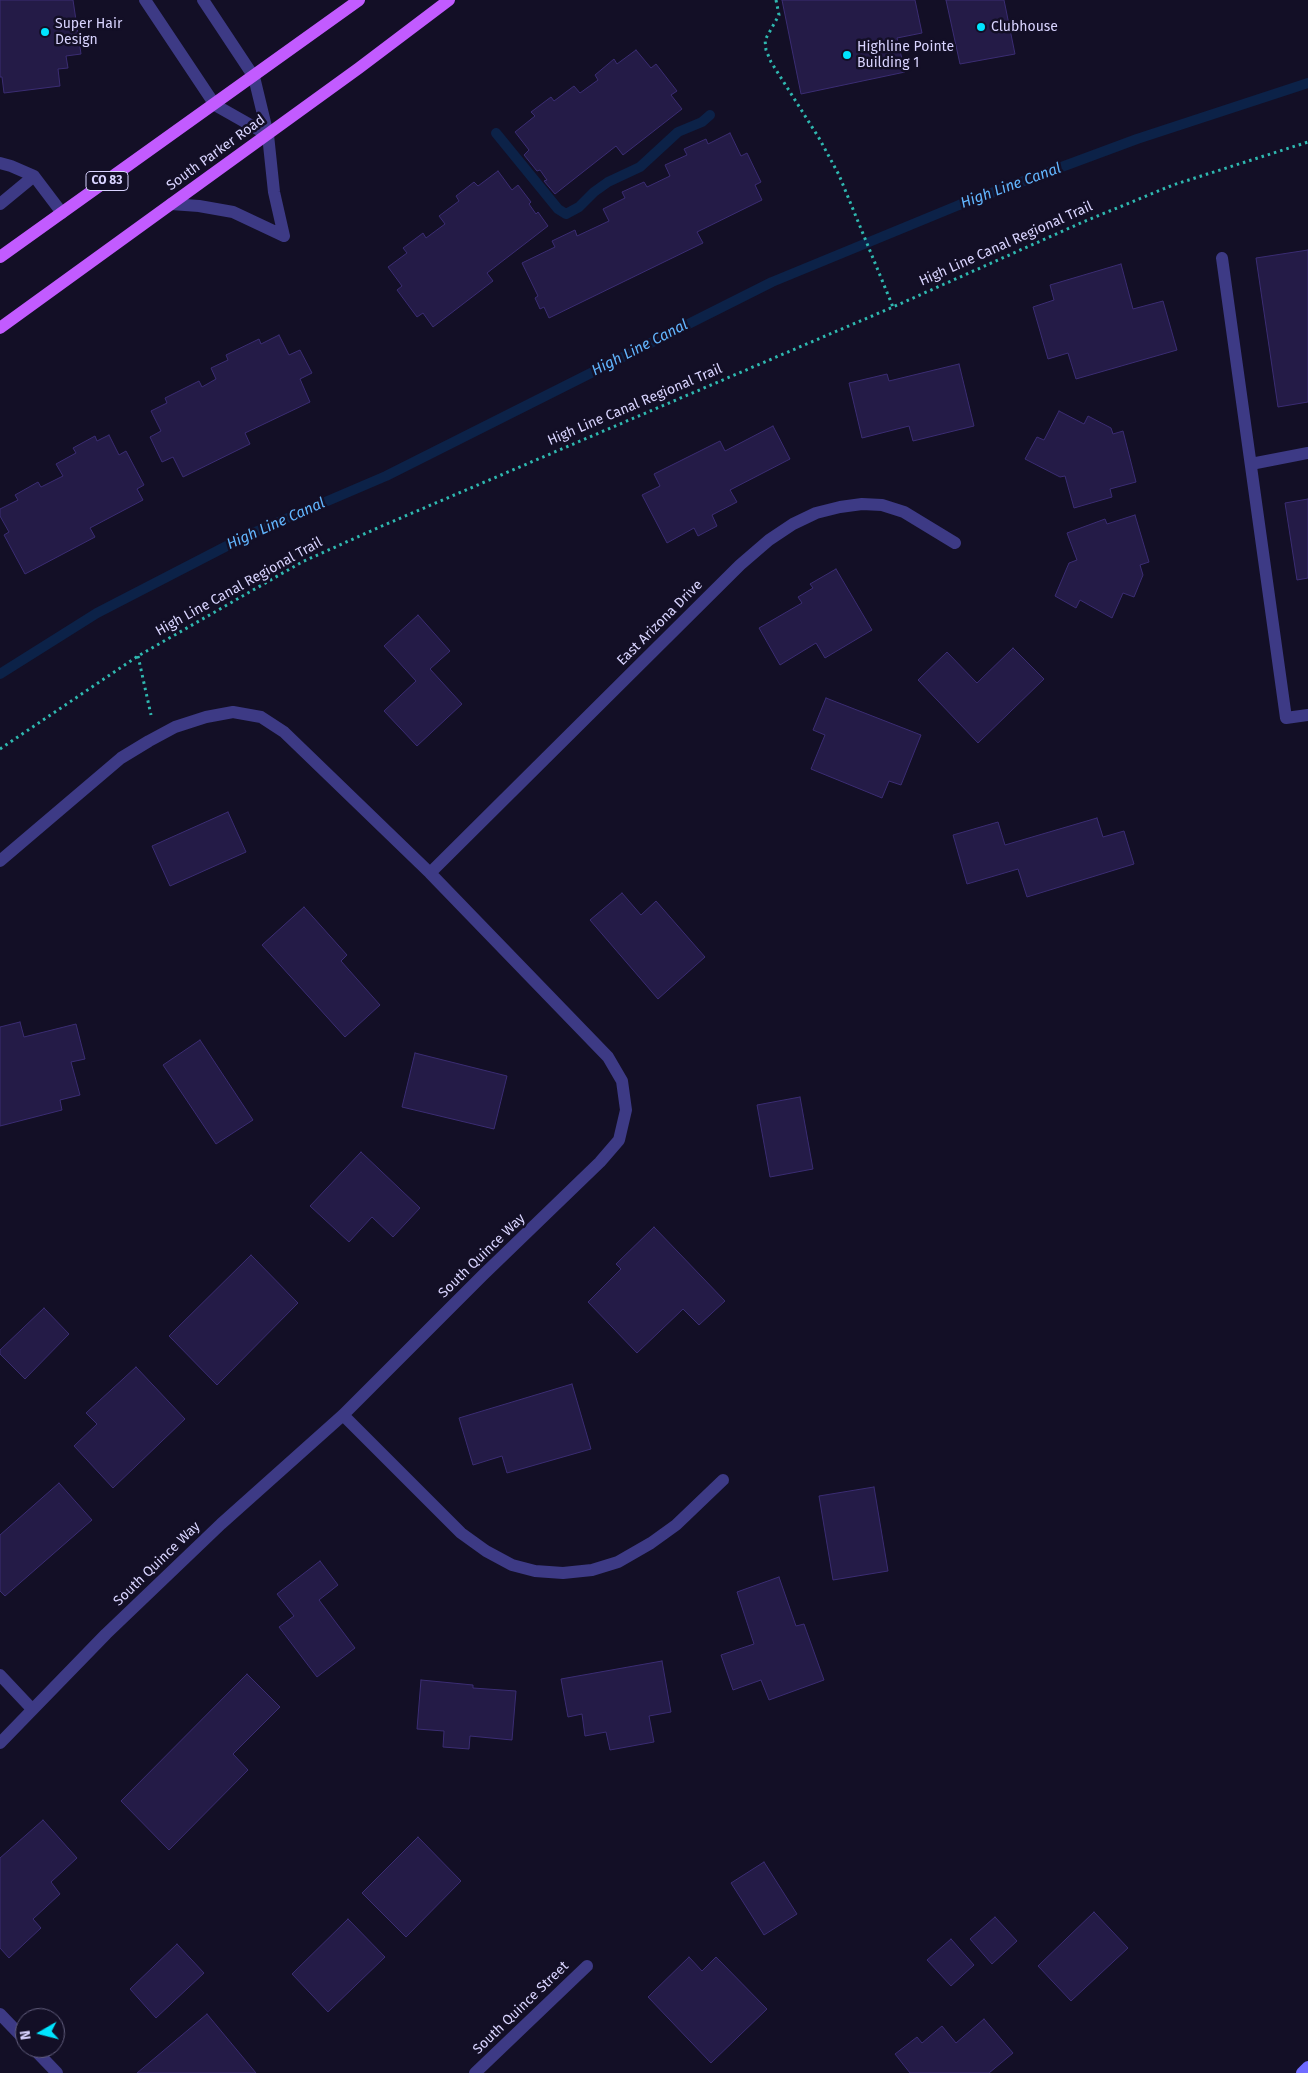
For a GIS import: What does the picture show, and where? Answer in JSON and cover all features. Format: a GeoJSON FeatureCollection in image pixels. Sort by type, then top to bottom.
{"type":"FeatureCollection","features":[{"type":"Feature","properties":{"kind":"main road","name":"CO 83"},"geometry":{"type":"LineString","coordinates":[[0,257],[215,105],[359,0]]}},
{"type":"Feature","properties":{"kind":"main road","name":"South Parker Road"},"geometry":{"type":"LineString","coordinates":[[0,328],[268,135],[449,0]]}},
{"type":"Feature","properties":{"kind":"street"},"geometry":{"type":"LineString","coordinates":[[146,0],[215,105],[268,135]]}},
{"type":"Feature","properties":{"kind":"street"},"geometry":{"type":"LineString","coordinates":[[171,204],[199,206],[232,212],[284,236],[274,192],[268,135],[254,77],[202,0]]}},
{"type":"Feature","properties":{"kind":"street"},"geometry":{"type":"LineString","coordinates":[[0,163],[34,176],[62,213]]}},
{"type":"Feature","properties":{"kind":"street"},"geometry":{"type":"LineString","coordinates":[[0,204],[34,176]]}},
{"type":"Feature","properties":{"kind":"street"},"geometry":{"type":"LineString","coordinates":[[1222,258],[1286,718],[1308,715]]}},
{"type":"Feature","properties":{"kind":"street"},"geometry":{"type":"LineString","coordinates":[[1250,464],[1308,453]]}},
{"type":"Feature","properties":{"kind":"street","name":"East Arizona Drive"},"geometry":{"type":"LineString","coordinates":[[430,873],[740,565],[769,540],[793,524],[816,513],[840,507],[862,504],[882,505],[904,512],[955,543]]}},
{"type":"Feature","properties":{"kind":"street"},"geometry":{"type":"LineString","coordinates":[[0,862],[121,758],[175,727],[206,717],[233,712],[261,717],[284,732],[430,873]]}},
{"type":"Feature","properties":{"kind":"street","name":"South Quince Way"},"geometry":{"type":"LineString","coordinates":[[0,1743],[106,1634],[221,1524],[343,1415],[483,1275],[600,1162],[619,1140],[626,1110],[622,1081],[608,1057],[430,873]]}},
{"type":"Feature","properties":{"kind":"street"},"geometry":{"type":"LineString","coordinates":[[343,1415],[461,1533],[512,1565],[535,1571],[563,1573],[592,1570],[618,1562],[651,1543],[676,1524],[722,1480]]}},
{"type":"Feature","properties":{"kind":"street"},"geometry":{"type":"LineString","coordinates":[[0,1675],[32,1710]]}},
{"type":"Feature","properties":{"kind":"street","name":"South Quince Street"},"geometry":{"type":"LineString","coordinates":[[475,2073],[587,1966]]}},
{"type":"Feature","properties":{"kind":"street"},"geometry":{"type":"LineString","coordinates":[[0,2014],[15,2030]]}},
{"type":"Feature","properties":{"kind":"street"},"geometry":{"type":"LineString","coordinates":[[42,2058],[56,2073]]}},
{"type":"Feature","properties":{"kind":"street"},"geometry":{"type":"LineString","coordinates":[[1302,2073],[1308,2067]]}},
{"type":"Feature","properties":{"kind":"path"},"geometry":{"type":"LineString","coordinates":[[776,0],[779,15],[776,24],[765,40],[766,50],[771,62],[823,145],[845,190],[893,307]]}},
{"type":"Feature","properties":{"kind":"path","name":"High Line Canal Regional Trail"},"geometry":{"type":"LineString","coordinates":[[0,749],[138,656],[302,562],[893,307],[1083,222],[1173,185],[1308,142]]}},
{"type":"Feature","properties":{"kind":"path"},"geometry":{"type":"LineString","coordinates":[[138,656],[155,737]]}},
{"type":"Feature","properties":{"kind":"building"},"geometry":{"type":"Polygon","coordinates":[[[0,0],[73,0],[81,54],[66,56],[68,68],[58,69],[60,86],[4,93],[2,77],[0,77],[0,0]]]}},
{"type":"Feature","properties":{"kind":"building","name":"Highline Pointe Building 1"},"geometry":{"type":"Polygon","coordinates":[[[782,0],[915,0],[922,33],[897,38],[905,72],[801,94],[782,0]]]}},
{"type":"Feature","properties":{"kind":"building","name":"Clubhouse"},"geometry":{"type":"Polygon","coordinates":[[[946,0],[1004,0],[1015,54],[960,64],[946,0]]]}},
{"type":"Feature","properties":{"kind":"building"},"geometry":{"type":"Polygon","coordinates":[[[636,50],[651,68],[656,64],[677,91],[671,95],[682,109],[623,155],[616,146],[555,194],[544,181],[547,180],[540,170],[537,171],[524,155],[529,150],[515,132],[535,116],[531,112],[551,97],[554,101],[574,86],[580,93],[598,80],[595,75],[614,59],[617,64],[636,50]]]}},
{"type":"Feature","properties":{"kind":"building"},"geometry":{"type":"Polygon","coordinates":[[[730,133],[741,156],[747,153],[761,182],[755,185],[762,200],[697,232],[703,243],[549,318],[544,307],[540,309],[535,298],[538,296],[522,263],[555,247],[552,241],[575,230],[577,236],[609,221],[603,209],[625,198],[622,192],[644,182],[647,187],[670,176],[665,165],[687,155],[684,149],[706,139],[708,144],[730,133]]]}},
{"type":"Feature","properties":{"kind":"building"},"geometry":{"type":"Polygon","coordinates":[[[498,171],[512,190],[518,185],[531,202],[529,204],[536,214],[538,212],[548,226],[487,273],[493,281],[433,327],[423,313],[417,317],[397,290],[402,286],[388,267],[407,253],[403,248],[423,233],[426,238],[445,224],[439,216],[459,201],[456,196],[474,182],[478,186],[498,171]]]}},
{"type":"Feature","properties":{"kind":"building"},"geometry":{"type":"Polygon","coordinates":[[[1308,250],[1308,402],[1278,407],[1256,258],[1308,250]]]}},
{"type":"Feature","properties":{"kind":"building"},"geometry":{"type":"Polygon","coordinates":[[[1121,264],[1133,309],[1163,301],[1177,350],[1076,379],[1068,353],[1048,359],[1033,307],[1054,300],[1050,285],[1121,264]]]}},
{"type":"Feature","properties":{"kind":"building"},"geometry":{"type":"Polygon","coordinates":[[[279,335],[289,355],[300,350],[312,373],[300,379],[310,402],[245,433],[250,444],[183,477],[173,457],[162,462],[150,437],[161,431],[151,411],[167,403],[165,398],[199,381],[202,387],[216,379],[211,368],[228,360],[226,355],[259,339],[261,344],[279,335]]]}},
{"type":"Feature","properties":{"kind":"building"},"geometry":{"type":"Polygon","coordinates":[[[959,364],[974,426],[913,441],[909,426],[862,438],[849,383],[887,374],[889,381],[959,364]]]}},
{"type":"Feature","properties":{"kind":"building"},"geometry":{"type":"Polygon","coordinates":[[[1059,411],[1084,424],[1088,416],[1111,428],[1113,434],[1123,431],[1136,482],[1110,489],[1112,497],[1074,508],[1065,476],[1060,477],[1025,459],[1037,437],[1044,440],[1059,411]]]}},
{"type":"Feature","properties":{"kind":"building"},"geometry":{"type":"Polygon","coordinates":[[[773,426],[790,459],[730,490],[737,502],[712,515],[717,526],[698,536],[694,528],[667,543],[642,495],[660,486],[654,474],[720,441],[725,451],[773,426]]]}},
{"type":"Feature","properties":{"kind":"building"},"geometry":{"type":"Polygon","coordinates":[[[109,435],[119,455],[126,451],[144,485],[137,489],[143,500],[90,528],[95,537],[25,574],[4,535],[9,532],[0,516],[0,509],[18,500],[15,495],[38,482],[41,487],[63,476],[56,464],[76,453],[73,448],[95,436],[97,441],[109,435]]]}},
{"type":"Feature","properties":{"kind":"building"},"geometry":{"type":"Polygon","coordinates":[[[1308,499],[1308,578],[1297,580],[1285,503],[1308,499]]]}},
{"type":"Feature","properties":{"kind":"building"},"geometry":{"type":"Polygon","coordinates":[[[1135,515],[1149,562],[1140,565],[1143,575],[1134,597],[1123,593],[1112,618],[1080,600],[1076,608],[1055,596],[1069,563],[1077,560],[1067,533],[1105,519],[1107,524],[1135,515]]]}},
{"type":"Feature","properties":{"kind":"building"},"geometry":{"type":"Polygon","coordinates":[[[836,569],[872,630],[825,658],[816,643],[780,665],[759,628],[802,603],[798,597],[813,588],[810,584],[836,569]]]}},
{"type":"Feature","properties":{"kind":"building"},"geometry":{"type":"Polygon","coordinates":[[[418,615],[450,651],[430,669],[462,704],[417,746],[384,711],[416,681],[384,646],[418,615]]]}},
{"type":"Feature","properties":{"kind":"building"},"geometry":{"type":"Polygon","coordinates":[[[1013,648],[1044,679],[978,743],[918,680],[947,652],[977,683],[1013,648]]]}},
{"type":"Feature","properties":{"kind":"building"},"geometry":{"type":"Polygon","coordinates":[[[826,698],[921,735],[901,785],[889,781],[882,798],[811,769],[825,735],[813,730],[826,698]]]}},
{"type":"Feature","properties":{"kind":"building"},"geometry":{"type":"Polygon","coordinates":[[[228,812],[246,852],[170,886],[152,846],[228,812]]]}},
{"type":"Feature","properties":{"kind":"building"},"geometry":{"type":"Polygon","coordinates":[[[1097,818],[1103,837],[1124,831],[1134,864],[1027,897],[1018,869],[967,884],[953,835],[998,822],[1005,845],[1097,818]]]}},
{"type":"Feature","properties":{"kind":"building"},"geometry":{"type":"Polygon","coordinates":[[[622,893],[641,915],[656,901],[705,957],[658,999],[590,920],[622,893]]]}},
{"type":"Feature","properties":{"kind":"building"},"geometry":{"type":"Polygon","coordinates":[[[304,907],[347,955],[341,961],[380,1005],[345,1037],[262,945],[304,907]]]}},
{"type":"Feature","properties":{"kind":"building"},"geometry":{"type":"Polygon","coordinates":[[[20,1022],[24,1037],[76,1024],[85,1059],[71,1062],[80,1095],[60,1100],[62,1110],[0,1126],[0,1027],[20,1022]]]}},
{"type":"Feature","properties":{"kind":"building"},"geometry":{"type":"Polygon","coordinates":[[[200,1040],[253,1120],[216,1144],[163,1065],[200,1040]]]}},
{"type":"Feature","properties":{"kind":"building"},"geometry":{"type":"Polygon","coordinates":[[[415,1053],[507,1076],[494,1129],[402,1107],[415,1053]]]}},
{"type":"Feature","properties":{"kind":"building"},"geometry":{"type":"Polygon","coordinates":[[[800,1097],[813,1169],[770,1177],[757,1105],[800,1097]]]}},
{"type":"Feature","properties":{"kind":"building"},"geometry":{"type":"Polygon","coordinates":[[[361,1152],[420,1208],[393,1237],[372,1217],[349,1242],[310,1206],[361,1152]]]}},
{"type":"Feature","properties":{"kind":"building"},"geometry":{"type":"Polygon","coordinates":[[[654,1227],[725,1301],[699,1325],[683,1309],[637,1353],[588,1302],[621,1269],[616,1264],[654,1227]]]}},
{"type":"Feature","properties":{"kind":"building"},"geometry":{"type":"Polygon","coordinates":[[[251,1255],[298,1303],[217,1385],[169,1336],[251,1255]]]}},
{"type":"Feature","properties":{"kind":"building"},"geometry":{"type":"Polygon","coordinates":[[[44,1308],[69,1334],[25,1379],[0,1354],[0,1350],[44,1308]]]}},
{"type":"Feature","properties":{"kind":"building"},"geometry":{"type":"Polygon","coordinates":[[[136,1367],[185,1419],[113,1488],[74,1446],[97,1424],[86,1413],[136,1367]]]}},
{"type":"Feature","properties":{"kind":"building"},"geometry":{"type":"Polygon","coordinates":[[[572,1384],[591,1449],[507,1473],[502,1456],[473,1465],[459,1418],[572,1384]]]}},
{"type":"Feature","properties":{"kind":"building"},"geometry":{"type":"Polygon","coordinates":[[[59,1483],[92,1520],[5,1596],[0,1591],[0,1535],[59,1483]]]}},
{"type":"Feature","properties":{"kind":"building"},"geometry":{"type":"Polygon","coordinates":[[[874,1487],[888,1571],[833,1580],[819,1496],[874,1487]]]}},
{"type":"Feature","properties":{"kind":"building"},"geometry":{"type":"Polygon","coordinates":[[[320,1561],[338,1585],[319,1600],[355,1648],[317,1677],[279,1627],[294,1616],[277,1594],[320,1561]]]}},
{"type":"Feature","properties":{"kind":"building"},"geometry":{"type":"Polygon","coordinates":[[[779,1577],[796,1626],[804,1624],[824,1680],[769,1700],[761,1680],[733,1690],[721,1655],[754,1644],[737,1592],[779,1577]]]}},
{"type":"Feature","properties":{"kind":"building"},"geometry":{"type":"Polygon","coordinates":[[[662,1661],[671,1712],[649,1716],[654,1742],[610,1750],[606,1732],[585,1736],[582,1714],[568,1717],[561,1679],[662,1661]]]}},
{"type":"Feature","properties":{"kind":"building"},"geometry":{"type":"Polygon","coordinates":[[[247,1674],[280,1707],[233,1754],[248,1770],[169,1850],[121,1801],[247,1674]]]}},
{"type":"Feature","properties":{"kind":"building"},"geometry":{"type":"Polygon","coordinates":[[[421,1680],[473,1685],[473,1688],[516,1691],[512,1740],[470,1736],[469,1749],[443,1747],[444,1731],[417,1729],[421,1680]]]}},
{"type":"Feature","properties":{"kind":"building"},"geometry":{"type":"Polygon","coordinates":[[[43,1820],[77,1858],[51,1882],[60,1894],[33,1919],[41,1928],[9,1958],[0,1948],[0,1858],[43,1820]]]}},
{"type":"Feature","properties":{"kind":"building"},"geometry":{"type":"Polygon","coordinates":[[[418,1837],[461,1881],[406,1937],[362,1893],[418,1837]]]}},
{"type":"Feature","properties":{"kind":"building"},"geometry":{"type":"Polygon","coordinates":[[[764,1862],[797,1914],[764,1935],[731,1883],[764,1862]]]}},
{"type":"Feature","properties":{"kind":"building"},"geometry":{"type":"Polygon","coordinates":[[[1094,1912],[1128,1948],[1071,2001],[1038,1966],[1094,1912]]]}},
{"type":"Feature","properties":{"kind":"building"},"geometry":{"type":"Polygon","coordinates":[[[995,1917],[1017,1941],[992,1964],[970,1939],[995,1917]]]}},
{"type":"Feature","properties":{"kind":"building"},"geometry":{"type":"Polygon","coordinates":[[[348,1919],[385,1957],[328,2012],[292,1974],[348,1919]]]}},
{"type":"Feature","properties":{"kind":"building"},"geometry":{"type":"Polygon","coordinates":[[[951,1939],[974,1965],[951,1986],[927,1960],[951,1939]]]}},
{"type":"Feature","properties":{"kind":"building"},"geometry":{"type":"Polygon","coordinates":[[[177,1944],[204,1973],[156,2018],[130,1989],[177,1944]]]}},
{"type":"Feature","properties":{"kind":"building"},"geometry":{"type":"Polygon","coordinates":[[[689,1957],[702,1971],[716,1957],[767,2009],[711,2063],[648,1997],[689,1957]]]}},
{"type":"Feature","properties":{"kind":"building"},"geometry":{"type":"Polygon","coordinates":[[[207,2014],[256,2073],[137,2073],[207,2014]]]}},
{"type":"Feature","properties":{"kind":"building"},"geometry":{"type":"Polygon","coordinates":[[[984,2019],[1013,2053],[989,2073],[910,2073],[895,2054],[917,2037],[922,2043],[942,2026],[956,2043],[984,2019]]]}},
{"type":"Feature","properties":{"kind":"waterway","name":"High Line Canal"},"geometry":{"type":"LineString","coordinates":[[0,674],[97,613],[248,535],[386,476],[772,282],[959,205],[1137,139],[1308,83]]}},
{"type":"Feature","properties":{"kind":"waterway"},"geometry":{"type":"LineString","coordinates":[[496,133],[558,209],[566,214],[579,207],[594,192],[608,182],[640,167],[678,132],[702,122],[710,115]]}},
{"type":"Feature","properties":{"kind":"place","name":"Clubhouse"},"geometry":{"type":"Point","coordinates":[981,27]}},
{"type":"Feature","properties":{"kind":"place","name":"Super Hair Design"},"geometry":{"type":"Point","coordinates":[45,32]}},
{"type":"Feature","properties":{"kind":"place","name":"Highline Pointe Building 1"},"geometry":{"type":"Point","coordinates":[847,55]}}]}
